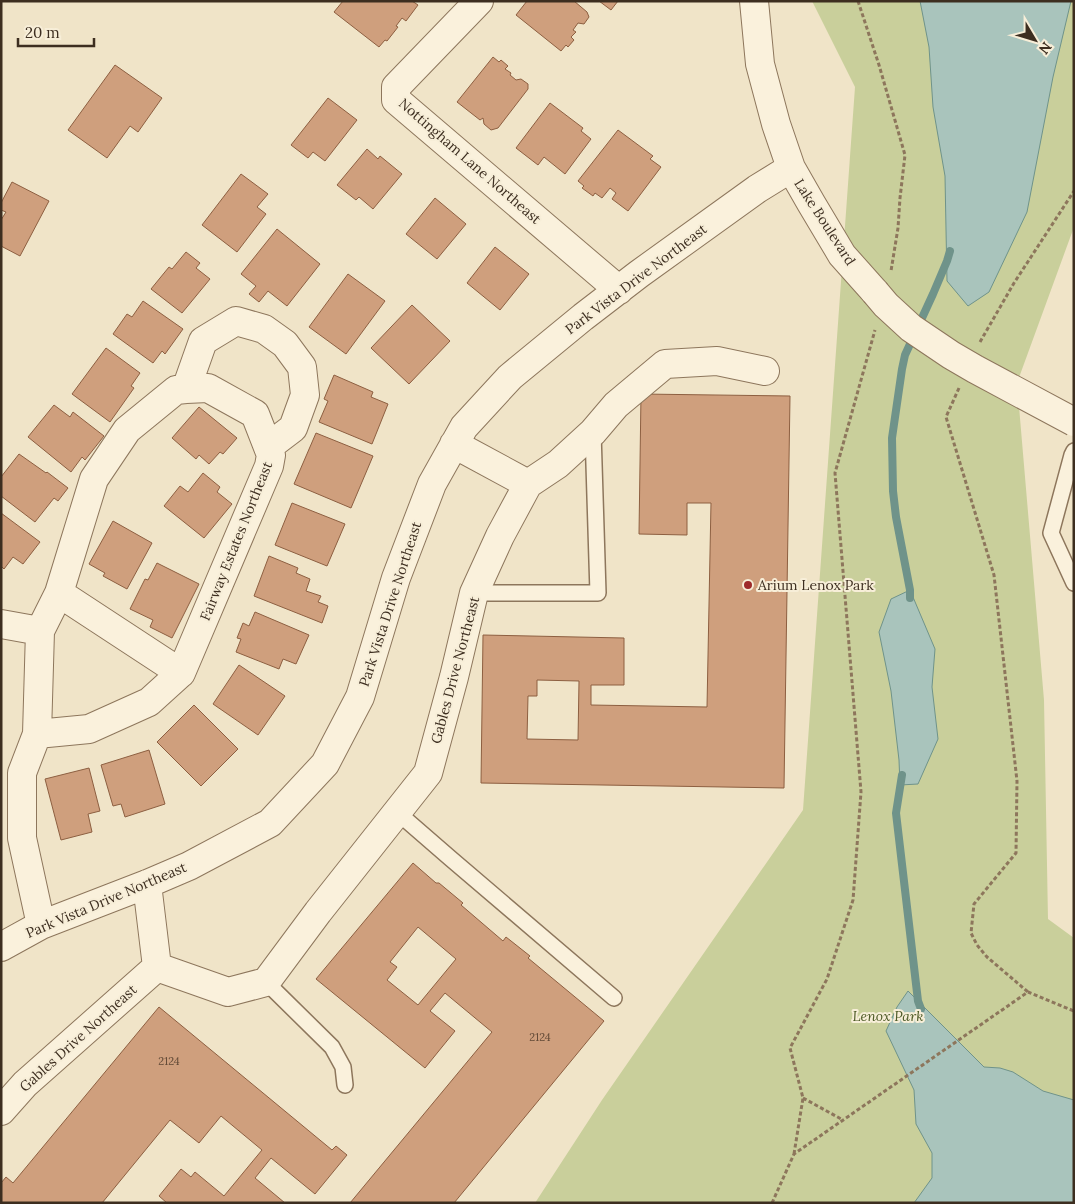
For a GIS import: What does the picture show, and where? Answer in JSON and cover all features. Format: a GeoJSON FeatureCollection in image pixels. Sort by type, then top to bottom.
{"type":"FeatureCollection","features":[{"type":"Feature","properties":{"kind":"street","name":"Nottingham Lane Northeast"},"geometry":{"type":"LineString","coordinates":[[479,1],[396,87],[396,100],[619,290]]}},
{"type":"Feature","properties":{"kind":"street","name":"Lake Boulevard"},"geometry":{"type":"LineString","coordinates":[[754,1],[760,64],[776,124],[791,168],[842,254],[882,286],[886,305],[911,328],[975,369],[1074,422]]}},
{"type":"Feature","properties":{"kind":"street","name":"Park Vista Drive Northeast"},"geometry":{"type":"LineString","coordinates":[[1,947],[41,925],[189,866],[270,823],[325,764],[360,697],[396,578],[432,484],[464,427],[510,377],[583,317],[757,189],[791,168]]}},
{"type":"Feature","properties":{"kind":"street","name":"Fairway Estates Northeast"},"geometry":{"type":"LineString","coordinates":[[37,734],[89,729],[149,702],[181,673],[269,466],[271,455],[268,447],[293,428],[305,395],[302,366],[286,344],[264,329],[236,320],[202,341],[186,389]]}},
{"type":"Feature","properties":{"kind":"street","name":"Gables Drive Northeast"},"geometry":{"type":"LineString","coordinates":[[266,982],[318,912],[428,773],[454,678],[474,593],[500,536],[528,484],[558,464],[593,432],[616,405],[665,364],[717,361],[765,371]]}},
{"type":"Feature","properties":{"kind":"street"},"geometry":{"type":"LineString","coordinates":[[41,925],[22,838],[22,773],[37,734],[40,631],[59,593],[94,479],[127,430],[176,390],[208,388],[255,414],[268,447]]}},
{"type":"Feature","properties":{"kind":"street"},"geometry":{"type":"LineString","coordinates":[[454,444],[528,484]]}},
{"type":"Feature","properties":{"kind":"street"},"geometry":{"type":"LineString","coordinates":[[59,593],[181,673]]}},
{"type":"Feature","properties":{"kind":"street"},"geometry":{"type":"LineString","coordinates":[[1,624],[40,631]]}},
{"type":"Feature","properties":{"kind":"street"},"geometry":{"type":"LineString","coordinates":[[147,884],[157,967],[228,992],[266,982]]}},
{"type":"Feature","properties":{"kind":"street","name":"Gables Drive Northeast"},"geometry":{"type":"LineString","coordinates":[[1,1111],[25,1084],[157,967]]}},
{"type":"Feature","properties":{"kind":"lane"},"geometry":{"type":"LineString","coordinates":[[474,593],[598,593],[593,432]]}},
{"type":"Feature","properties":{"kind":"lane"},"geometry":{"type":"LineString","coordinates":[[1074,451],[1051,533],[1074,584]]}},
{"type":"Feature","properties":{"kind":"lane"},"geometry":{"type":"LineString","coordinates":[[397,812],[614,998]]}},
{"type":"Feature","properties":{"kind":"lane"},"geometry":{"type":"LineString","coordinates":[[266,982],[332,1047],[343,1067],[345,1085]]}},
{"type":"Feature","properties":{"kind":"path"},"geometry":{"type":"LineString","coordinates":[[858,1],[905,155],[898,228],[891,270],[882,286]]}},
{"type":"Feature","properties":{"kind":"path"},"geometry":{"type":"LineString","coordinates":[[978,347],[1014,283],[1074,191]]}},
{"type":"Feature","properties":{"kind":"path"},"geometry":{"type":"LineString","coordinates":[[772,1203],[794,1154],[803,1098],[790,1048],[827,979],[853,900],[861,792],[835,473],[876,325]]}},
{"type":"Feature","properties":{"kind":"path"},"geometry":{"type":"LineString","coordinates":[[962,382],[946,418],[994,575],[1017,781],[1016,853],[974,904],[971,933],[977,945],[987,957],[1028,992],[1074,1011]]}},
{"type":"Feature","properties":{"kind":"path"},"geometry":{"type":"LineString","coordinates":[[794,1154],[1028,992]]}},
{"type":"Feature","properties":{"kind":"path"},"geometry":{"type":"LineString","coordinates":[[803,1098],[843,1120]]}},
{"type":"Feature","properties":{"kind":"green space","name":"Lenox Park"},"geometry":{"type":"Polygon","coordinates":[[[812,1],[1074,1],[1074,227],[1017,383],[1044,700],[1048,919],[1074,938],[1074,1203],[535,1203],[602,1100],[803,810],[855,87],[812,1]]]}},
{"type":"Feature","properties":{"kind":"water"},"geometry":{"type":"Polygon","coordinates":[[[920,1],[1071,1],[1053,77],[1027,212],[989,292],[968,306],[947,281],[945,176],[933,107],[929,47],[920,1]]]}},
{"type":"Feature","properties":{"kind":"water"},"geometry":{"type":"Polygon","coordinates":[[[910,590],[935,649],[932,687],[938,739],[918,784],[900,785],[891,691],[879,632],[891,599],[910,590]]]}},
{"type":"Feature","properties":{"kind":"water"},"geometry":{"type":"Polygon","coordinates":[[[908,991],[984,1067],[1000,1068],[1013,1072],[1043,1091],[1074,1100],[1074,1203],[914,1203],[932,1178],[932,1153],[916,1124],[914,1090],[886,1031],[897,1007],[908,991]]]}},
{"type":"Feature","properties":{"kind":"building"},"geometry":{"type":"Polygon","coordinates":[[[343,1],[412,1],[418,5],[406,21],[402,18],[396,26],[398,27],[387,41],[385,40],[379,47],[334,12],[343,1]]]}},
{"type":"Feature","properties":{"kind":"building"},"geometry":{"type":"Polygon","coordinates":[[[527,1],[574,1],[587,12],[589,17],[584,24],[578,23],[573,30],[576,32],[571,37],[574,40],[561,51],[516,15],[527,1]]]}},
{"type":"Feature","properties":{"kind":"building"},"geometry":{"type":"Polygon","coordinates":[[[599,1],[618,1],[611,10],[599,1]]]}},
{"type":"Feature","properties":{"kind":"building"},"geometry":{"type":"Polygon","coordinates":[[[493,57],[499,62],[501,60],[508,66],[505,69],[516,80],[521,79],[528,84],[528,89],[498,128],[491,130],[484,124],[483,118],[480,120],[457,102],[493,57]]]}},
{"type":"Feature","properties":{"kind":"building"},"geometry":{"type":"Polygon","coordinates":[[[115,65],[162,98],[138,132],[130,126],[107,158],[68,130],[115,65]]]}},
{"type":"Feature","properties":{"kind":"building"},"geometry":{"type":"Polygon","coordinates":[[[328,98],[357,120],[325,161],[313,152],[308,158],[291,145],[328,98]]]}},
{"type":"Feature","properties":{"kind":"building"},"geometry":{"type":"Polygon","coordinates":[[[550,103],[583,128],[581,131],[591,139],[565,174],[544,157],[538,165],[516,148],[550,103]]]}},
{"type":"Feature","properties":{"kind":"building"},"geometry":{"type":"Polygon","coordinates":[[[618,130],[653,156],[650,159],[661,167],[628,211],[612,199],[616,193],[610,188],[602,198],[595,193],[593,196],[582,188],[584,186],[578,181],[618,130]]]}},
{"type":"Feature","properties":{"kind":"building"},"geometry":{"type":"Polygon","coordinates":[[[367,149],[378,159],[380,156],[402,174],[373,209],[359,197],[356,200],[337,185],[367,149]]]}},
{"type":"Feature","properties":{"kind":"building"},"geometry":{"type":"Polygon","coordinates":[[[241,174],[268,194],[257,207],[266,214],[237,252],[202,225],[241,174]]]}},
{"type":"Feature","properties":{"kind":"building"},"geometry":{"type":"Polygon","coordinates":[[[12,182],[49,201],[20,256],[1,246],[1,220],[6,212],[1,210],[1,203],[12,182]]]}},
{"type":"Feature","properties":{"kind":"building"},"geometry":{"type":"Polygon","coordinates":[[[435,198],[466,224],[437,259],[406,234],[435,198]]]}},
{"type":"Feature","properties":{"kind":"building"},"geometry":{"type":"Polygon","coordinates":[[[277,229],[320,264],[287,306],[268,291],[259,302],[249,294],[256,286],[241,274],[277,229]]]}},
{"type":"Feature","properties":{"kind":"building"},"geometry":{"type":"Polygon","coordinates":[[[495,247],[529,274],[500,310],[467,283],[495,247]]]}},
{"type":"Feature","properties":{"kind":"building"},"geometry":{"type":"Polygon","coordinates":[[[186,252],[200,263],[196,268],[210,279],[182,313],[151,289],[169,267],[172,269],[186,252]]]}},
{"type":"Feature","properties":{"kind":"building"},"geometry":{"type":"Polygon","coordinates":[[[348,274],[385,301],[346,354],[309,327],[348,274]]]}},
{"type":"Feature","properties":{"kind":"building"},"geometry":{"type":"Polygon","coordinates":[[[143,301],[183,329],[165,354],[162,351],[153,363],[113,334],[127,314],[132,317],[143,301]]]}},
{"type":"Feature","properties":{"kind":"building"},"geometry":{"type":"Polygon","coordinates":[[[412,305],[450,341],[409,384],[371,348],[412,305]]]}},
{"type":"Feature","properties":{"kind":"building"},"geometry":{"type":"Polygon","coordinates":[[[106,348],[140,373],[131,386],[134,388],[110,422],[72,394],[106,348]]]}},
{"type":"Feature","properties":{"kind":"building"},"geometry":{"type":"Polygon","coordinates":[[[334,375],[373,392],[371,397],[388,404],[372,444],[319,422],[328,401],[324,399],[334,375]]]}},
{"type":"Feature","properties":{"kind":"building","name":"Arium Lenox Park"},"geometry":{"type":"Polygon","coordinates":[[[641,394],[790,396],[784,788],[481,783],[483,635],[624,638],[624,685],[591,685],[591,705],[707,707],[711,503],[687,503],[687,535],[639,534],[641,394]],[[537,680],[537,696],[528,696],[527,739],[578,740],[579,681],[537,680]]]}},
{"type":"Feature","properties":{"kind":"building"},"geometry":{"type":"Polygon","coordinates":[[[54,405],[70,417],[73,412],[104,436],[85,460],[82,457],[71,472],[28,437],[54,405]]]}},
{"type":"Feature","properties":{"kind":"building"},"geometry":{"type":"Polygon","coordinates":[[[199,407],[237,438],[223,454],[220,452],[209,464],[199,455],[196,459],[172,438],[199,407]]]}},
{"type":"Feature","properties":{"kind":"building"},"geometry":{"type":"Polygon","coordinates":[[[316,433],[373,456],[351,508],[294,484],[316,433]]]}},
{"type":"Feature","properties":{"kind":"building"},"geometry":{"type":"Polygon","coordinates":[[[19,454],[68,488],[58,501],[54,498],[35,522],[1,496],[1,477],[19,454]]]}},
{"type":"Feature","properties":{"kind":"building"},"geometry":{"type":"Polygon","coordinates":[[[203,473],[220,487],[217,492],[232,504],[204,538],[164,506],[180,486],[188,492],[203,473]]]}},
{"type":"Feature","properties":{"kind":"building"},"geometry":{"type":"Polygon","coordinates":[[[292,503],[345,524],[327,566],[275,545],[292,503]]]}},
{"type":"Feature","properties":{"kind":"building"},"geometry":{"type":"Polygon","coordinates":[[[1,513],[40,542],[23,564],[13,557],[4,569],[1,566],[1,513]]]}},
{"type":"Feature","properties":{"kind":"building"},"geometry":{"type":"Polygon","coordinates":[[[113,521],[152,543],[127,589],[103,576],[105,573],[89,564],[113,521]]]}},
{"type":"Feature","properties":{"kind":"building"},"geometry":{"type":"Polygon","coordinates":[[[269,556],[298,568],[296,573],[310,579],[306,591],[321,596],[318,602],[328,606],[322,623],[254,596],[269,556]]]}},
{"type":"Feature","properties":{"kind":"building"},"geometry":{"type":"Polygon","coordinates":[[[157,563],[199,584],[172,638],[150,627],[153,620],[130,609],[145,579],[148,580],[157,563]]]}},
{"type":"Feature","properties":{"kind":"building"},"geometry":{"type":"Polygon","coordinates":[[[255,612],[309,635],[296,664],[283,659],[279,669],[236,652],[241,639],[237,638],[243,623],[249,626],[255,612]]]}},
{"type":"Feature","properties":{"kind":"building"},"geometry":{"type":"Polygon","coordinates":[[[239,665],[285,696],[258,735],[213,704],[239,665]]]}},
{"type":"Feature","properties":{"kind":"building"},"geometry":{"type":"Polygon","coordinates":[[[194,705],[238,749],[201,786],[157,742],[194,705]]]}},
{"type":"Feature","properties":{"kind":"building"},"geometry":{"type":"Polygon","coordinates":[[[149,750],[165,804],[125,817],[121,804],[113,806],[101,765],[149,750]]]}},
{"type":"Feature","properties":{"kind":"building"},"geometry":{"type":"Polygon","coordinates":[[[89,768],[100,811],[88,814],[92,832],[61,840],[45,779],[89,768]]]}},
{"type":"Feature","properties":{"kind":"building"},"geometry":{"type":"Polygon","coordinates":[[[413,863],[463,903],[461,905],[503,941],[506,937],[530,956],[528,958],[604,1021],[454,1203],[350,1203],[492,1032],[445,993],[430,1011],[455,1031],[425,1068],[316,979],[413,863]],[[418,927],[390,962],[397,967],[387,980],[418,1005],[456,959],[418,927]]]}},
{"type":"Feature","properties":{"kind":"building"},"geometry":{"type":"Polygon","coordinates":[[[159,1007],[332,1150],[336,1146],[347,1155],[315,1194],[271,1158],[255,1178],[285,1203],[167,1203],[159,1196],[181,1169],[191,1177],[195,1172],[224,1196],[262,1150],[221,1116],[199,1143],[170,1120],[102,1203],[1,1203],[1,1183],[6,1177],[13,1183],[159,1007]]]}},
{"type":"Feature","properties":{"kind":"waterway"},"geometry":{"type":"LineString","coordinates":[[910,598],[893,491],[892,438],[905,355],[950,251]]}},
{"type":"Feature","properties":{"kind":"waterway"},"geometry":{"type":"LineString","coordinates":[[902,775],[896,813],[918,1001],[921,1009]]}},
{"type":"Feature","properties":{"kind":"place","name":"Arium Lenox Park"},"geometry":{"type":"Point","coordinates":[748,585]}}]}
